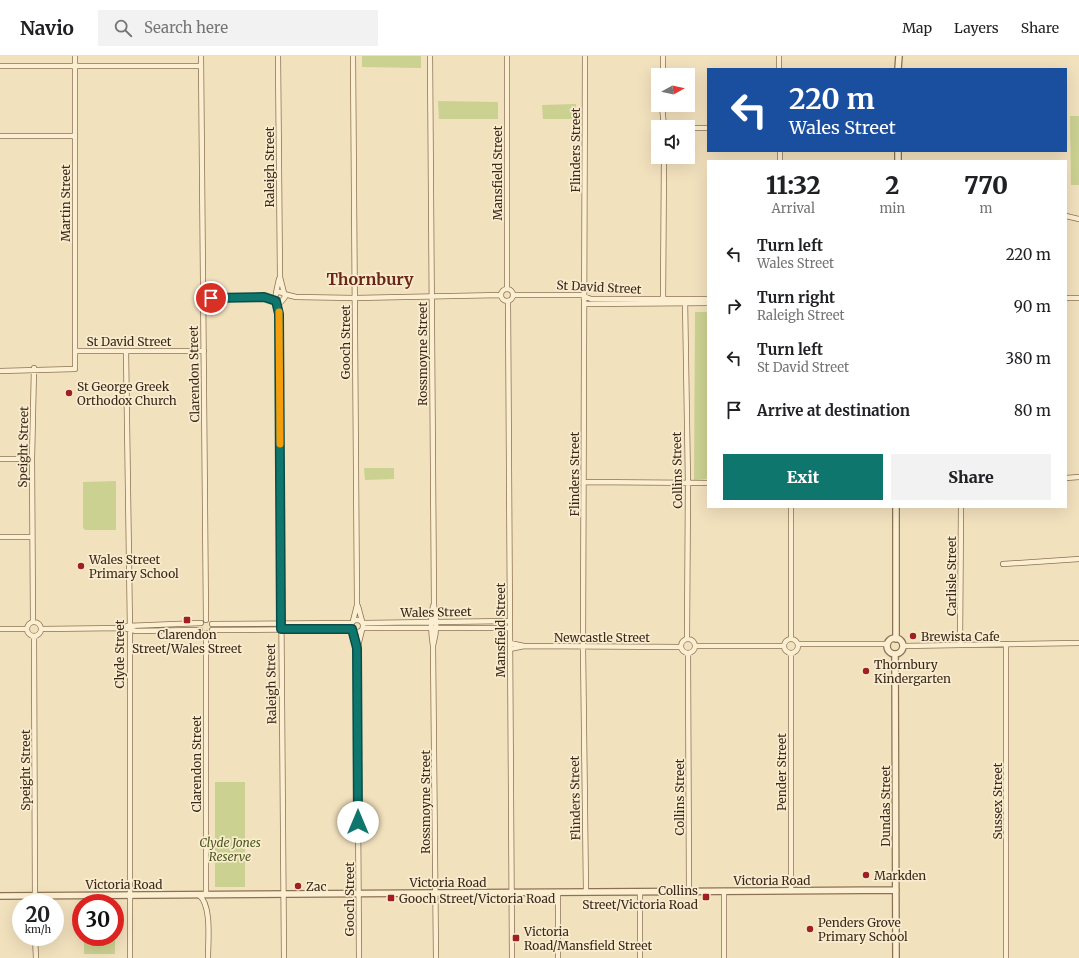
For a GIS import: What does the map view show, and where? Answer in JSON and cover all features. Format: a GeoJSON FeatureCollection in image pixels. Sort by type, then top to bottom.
{"type":"FeatureCollection","features":[{"type":"Feature","properties":{"kind":"street","name":"Martin Street"},"geometry":{"type":"LineString","coordinates":[[75,56],[76,351]]}},
{"type":"Feature","properties":{"kind":"street","name":"Clarendon Street"},"geometry":{"type":"LineString","coordinates":[[201,56],[206,620]]}},
{"type":"Feature","properties":{"kind":"street","name":"Raleigh Street"},"geometry":{"type":"LineString","coordinates":[[278,56],[280,277],[284,294],[279,314]]}},
{"type":"Feature","properties":{"kind":"street","name":"Gooch Street"},"geometry":{"type":"LineString","coordinates":[[353,56],[357,605],[362,626],[357,648]]}},
{"type":"Feature","properties":{"kind":"street","name":"Rossmoyne Street"},"geometry":{"type":"LineString","coordinates":[[430,56],[436,958]]}},
{"type":"Feature","properties":{"kind":"street","name":"Mansfield Street"},"geometry":{"type":"LineString","coordinates":[[507,56],[507,289]]}},
{"type":"Feature","properties":{"kind":"street","name":"Flinders Street"},"geometry":{"type":"LineString","coordinates":[[585,56],[583,647],[586,892]]}},
{"type":"Feature","properties":{"kind":"street"},"geometry":{"type":"LineString","coordinates":[[663,56],[663,68]]}},
{"type":"Feature","properties":{"kind":"street"},"geometry":{"type":"LineString","coordinates":[[779,56],[780,68]]}},
{"type":"Feature","properties":{"kind":"street"},"geometry":{"type":"LineString","coordinates":[[898,56],[898,68]]}},
{"type":"Feature","properties":{"kind":"street"},"geometry":{"type":"LineString","coordinates":[[0,66],[201,66]]}},
{"type":"Feature","properties":{"kind":"street"},"geometry":{"type":"LineString","coordinates":[[695,128],[707,128]]}},
{"type":"Feature","properties":{"kind":"street"},"geometry":{"type":"LineString","coordinates":[[0,136],[75,136]]}},
{"type":"Feature","properties":{"kind":"street"},"geometry":{"type":"LineString","coordinates":[[663,302],[664,164]]}},
{"type":"Feature","properties":{"kind":"street"},"geometry":{"type":"LineString","coordinates":[[1067,216],[1079,219]]}},
{"type":"Feature","properties":{"kind":"street","name":"Raleigh Street"},"geometry":{"type":"LineString","coordinates":[[280,277],[276,293],[276,301],[279,314],[284,958]]}},
{"type":"Feature","properties":{"kind":"street"},"geometry":{"type":"LineString","coordinates":[[507,289],[511,290],[513,295],[512,299],[508,301],[502,299],[502,295],[507,289]]}},
{"type":"Feature","properties":{"kind":"street"},"geometry":{"type":"LineString","coordinates":[[204,298],[266,297],[279,292],[294,297],[355,298],[502,295]]}},
{"type":"Feature","properties":{"kind":"street","name":"St David Street"},"geometry":{"type":"LineString","coordinates":[[513,295],[581,295],[591,299],[663,302]]}},
{"type":"Feature","properties":{"kind":"street"},"geometry":{"type":"LineString","coordinates":[[266,297],[276,301],[283,301],[294,297]]}},
{"type":"Feature","properties":{"kind":"street"},"geometry":{"type":"LineString","coordinates":[[1067,298],[1079,298]]}},
{"type":"Feature","properties":{"kind":"street","name":"St David Street"},"geometry":{"type":"LineString","coordinates":[[685,302],[707,299]]}},
{"type":"Feature","properties":{"kind":"street","name":"Mansfield Street"},"geometry":{"type":"LineString","coordinates":[[508,301],[512,958]]}},
{"type":"Feature","properties":{"kind":"street","name":"St David Street"},"geometry":{"type":"LineString","coordinates":[[585,304],[663,302],[707,304]]}},
{"type":"Feature","properties":{"kind":"street","name":"Collins Street"},"geometry":{"type":"LineString","coordinates":[[685,302],[688,483],[687,639]]}},
{"type":"Feature","properties":{"kind":"street","name":"St David Street"},"geometry":{"type":"LineString","coordinates":[[0,371],[34,368],[75,368],[76,351],[204,351]]}},
{"type":"Feature","properties":{"kind":"street","name":"Clyde Street"},"geometry":{"type":"LineString","coordinates":[[126,351],[130,958]]}},
{"type":"Feature","properties":{"kind":"street","name":"Speight Street"},"geometry":{"type":"LineString","coordinates":[[33,622],[32,459],[34,368]]}},
{"type":"Feature","properties":{"kind":"street"},"geometry":{"type":"LineString","coordinates":[[0,459],[32,459]]}},
{"type":"Feature","properties":{"kind":"street"},"geometry":{"type":"LineString","coordinates":[[1067,478],[1079,478]]}},
{"type":"Feature","properties":{"kind":"street"},"geometry":{"type":"LineString","coordinates":[[584,482],[707,483]]}},
{"type":"Feature","properties":{"kind":"street"},"geometry":{"type":"LineString","coordinates":[[791,508],[791,639]]}},
{"type":"Feature","properties":{"kind":"street"},"geometry":{"type":"LineString","coordinates":[[896,508],[896,638]]}},
{"type":"Feature","properties":{"kind":"street","name":"Carlisle Street"},"geometry":{"type":"LineString","coordinates":[[960,645],[961,508]]}},
{"type":"Feature","properties":{"kind":"street"},"geometry":{"type":"LineString","coordinates":[[0,537],[32,537]]}},
{"type":"Feature","properties":{"kind":"street"},"geometry":{"type":"LineString","coordinates":[[1003,564],[1079,559]]}},
{"type":"Feature","properties":{"kind":"street","name":"Gooch Street"},"geometry":{"type":"LineString","coordinates":[[357,605],[352,622],[357,648],[359,958]]}},
{"type":"Feature","properties":{"kind":"street"},"geometry":{"type":"LineString","coordinates":[[42,629],[124,628],[129,627],[201,623],[206,620],[212,624],[281,626],[353,630],[357,632],[362,626],[357,619],[352,622],[281,626],[212,630],[206,634],[200,630],[129,627]]}},
{"type":"Feature","properties":{"kind":"street","name":"Wales Street"},"geometry":{"type":"LineString","coordinates":[[362,626],[434,622],[510,621]]}},
{"type":"Feature","properties":{"kind":"street"},"geometry":{"type":"LineString","coordinates":[[27,629],[28,625],[33,622],[39,624],[42,629]]}},
{"type":"Feature","properties":{"kind":"street"},"geometry":{"type":"LineString","coordinates":[[200,630],[201,623]]}},
{"type":"Feature","properties":{"kind":"street"},"geometry":{"type":"LineString","coordinates":[[212,624],[212,630]]}},
{"type":"Feature","properties":{"kind":"street","name":"Wales Street"},"geometry":{"type":"LineString","coordinates":[[362,626],[510,628]]}},
{"type":"Feature","properties":{"kind":"street"},"geometry":{"type":"LineString","coordinates":[[0,629],[27,629]]}},
{"type":"Feature","properties":{"kind":"street"},"geometry":{"type":"LineString","coordinates":[[27,629],[28,633],[34,636],[40,633],[42,629]]}},
{"type":"Feature","properties":{"kind":"street","name":"Clarendon Street"},"geometry":{"type":"LineString","coordinates":[[206,634],[206,894]]}},
{"type":"Feature","properties":{"kind":"street","name":"Speight Street"},"geometry":{"type":"LineString","coordinates":[[34,636],[35,894]]}},
{"type":"Feature","properties":{"kind":"street"},"geometry":{"type":"LineString","coordinates":[[896,638],[891,639],[888,644],[889,651],[895,654],[901,651],[903,646]]}},
{"type":"Feature","properties":{"kind":"street"},"geometry":{"type":"LineString","coordinates":[[896,638],[902,642],[903,646]]}},
{"type":"Feature","properties":{"kind":"street"},"geometry":{"type":"LineString","coordinates":[[687,639],[693,642],[695,646],[694,650],[688,653],[682,651],[681,647],[683,641],[687,639]]}},
{"type":"Feature","properties":{"kind":"street"},"geometry":{"type":"LineString","coordinates":[[791,639],[796,641],[798,644],[888,644]]}},
{"type":"Feature","properties":{"kind":"street"},"geometry":{"type":"LineString","coordinates":[[784,646],[786,642],[791,639]]}},
{"type":"Feature","properties":{"kind":"street"},"geometry":{"type":"LineString","coordinates":[[784,646],[787,651],[791,653],[796,650],[798,644]]}},
{"type":"Feature","properties":{"kind":"street","name":"Sussex Street"},"geometry":{"type":"LineString","coordinates":[[1006,644],[1006,958]]}},
{"type":"Feature","properties":{"kind":"street"},"geometry":{"type":"LineString","coordinates":[[903,646],[1079,644]]}},
{"type":"Feature","properties":{"kind":"street","name":"Newcastle Street"},"geometry":{"type":"LineString","coordinates":[[510,646],[681,647]]}},
{"type":"Feature","properties":{"kind":"street"},"geometry":{"type":"LineString","coordinates":[[695,646],[784,646]]}},
{"type":"Feature","properties":{"kind":"street","name":"Collins Street"},"geometry":{"type":"LineString","coordinates":[[688,653],[689,892]]}},
{"type":"Feature","properties":{"kind":"street","name":"Pender Street"},"geometry":{"type":"LineString","coordinates":[[791,653],[791,891]]}},
{"type":"Feature","properties":{"kind":"street","name":"Dundas Street"},"geometry":{"type":"LineString","coordinates":[[895,654],[896,958]]}},
{"type":"Feature","properties":{"kind":"street","name":"Victoria Road"},"geometry":{"type":"LineString","coordinates":[[64,895],[896,890]]}},
{"type":"Feature","properties":{"kind":"street"},"geometry":{"type":"LineString","coordinates":[[724,891],[724,958]]}},
{"type":"Feature","properties":{"kind":"street"},"geometry":{"type":"LineString","coordinates":[[558,892],[558,958]]}},
{"type":"Feature","properties":{"kind":"street"},"geometry":{"type":"LineString","coordinates":[[640,892],[640,958]]}},
{"type":"Feature","properties":{"kind":"street"},"geometry":{"type":"LineString","coordinates":[[199,894],[204,898],[207,907],[208,958]]}},
{"type":"Feature","properties":{"kind":"street","name":"Victoria Road"},"geometry":{"type":"LineString","coordinates":[[0,896],[12,896]]}},
{"type":"Feature","properties":{"kind":"street"},"geometry":{"type":"LineString","coordinates":[[36,946],[36,958]]}},
{"type":"Feature","properties":{"kind":"green space"},"geometry":{"type":"Polygon","coordinates":[[[362,56],[421,56],[421,68],[362,67],[362,56]]]}},
{"type":"Feature","properties":{"kind":"green space"},"geometry":{"type":"Polygon","coordinates":[[[438,101],[498,102],[498,119],[439,119],[438,101]]]}},
{"type":"Feature","properties":{"kind":"green space"},"geometry":{"type":"Polygon","coordinates":[[[576,104],[576,119],[543,119],[542,105],[576,104]]]}},
{"type":"Feature","properties":{"kind":"green space"},"geometry":{"type":"Polygon","coordinates":[[[1070,116],[1079,116],[1079,185],[1071,185],[1070,116]]]}},
{"type":"Feature","properties":{"kind":"green space"},"geometry":{"type":"Polygon","coordinates":[[[695,312],[707,312],[707,479],[694,480],[695,312]]]}},
{"type":"Feature","properties":{"kind":"green space"},"geometry":{"type":"Polygon","coordinates":[[[364,468],[394,468],[394,479],[365,480],[364,468]]]}},
{"type":"Feature","properties":{"kind":"green space"},"geometry":{"type":"Polygon","coordinates":[[[116,481],[116,530],[85,530],[83,528],[83,482],[116,481]]]}},
{"type":"Feature","properties":{"kind":"green space","name":"Clyde Jones Reserve"},"geometry":{"type":"Polygon","coordinates":[[[215,782],[245,782],[245,887],[215,887],[215,782]]]}},
{"type":"Feature","properties":{"kind":"green space"},"geometry":{"type":"Polygon","coordinates":[[[84,946],[115,946],[115,954],[84,954],[84,946]]]}},
{"type":"Feature","properties":{"kind":"slow traffic"},"geometry":{"type":"LineString","coordinates":[[279,312],[280,444]]}},
{"type":"Feature","properties":{"kind":"place","name":"St George Greek Orthodox Church"},"geometry":{"type":"Point","coordinates":[69,393]}},
{"type":"Feature","properties":{"kind":"place","name":"Wales Street Primary School"},"geometry":{"type":"Point","coordinates":[81,566]}},
{"type":"Feature","properties":{"kind":"place","name":"Clarendon Street/Wales Street"},"geometry":{"type":"Point","coordinates":[187,620]}},
{"type":"Feature","properties":{"kind":"place","name":"Brewista Cafe"},"geometry":{"type":"Point","coordinates":[913,636]}},
{"type":"Feature","properties":{"kind":"place","name":"Thornbury Kindergarten"},"geometry":{"type":"Point","coordinates":[866,671]}},
{"type":"Feature","properties":{"kind":"place","name":"Markden"},"geometry":{"type":"Point","coordinates":[866,875]}},
{"type":"Feature","properties":{"kind":"place","name":"Zac"},"geometry":{"type":"Point","coordinates":[298,886]}},
{"type":"Feature","properties":{"kind":"place","name":"Collins Street/Victoria Road"},"geometry":{"type":"Point","coordinates":[706,897]}},
{"type":"Feature","properties":{"kind":"place","name":"Gooch Street/Victoria Road"},"geometry":{"type":"Point","coordinates":[391,898]}},
{"type":"Feature","properties":{"kind":"place","name":"Penders Grove Primary School"},"geometry":{"type":"Point","coordinates":[810,929]}},
{"type":"Feature","properties":{"kind":"place","name":"Victoria Road/Mansfield Street"},"geometry":{"type":"Point","coordinates":[516,938]}},
{"type":"Feature","properties":{"kind":"district","name":"Thornbury"},"geometry":{"type":"Point","coordinates":[370,279]}},
{"type":"Feature","properties":{"kind":"route"},"geometry":{"type":"LineString","coordinates":[[211,298],[266,297],[276,301],[279,314],[281,629],[352,629],[354,631],[357,648],[358,822]]}}]}
